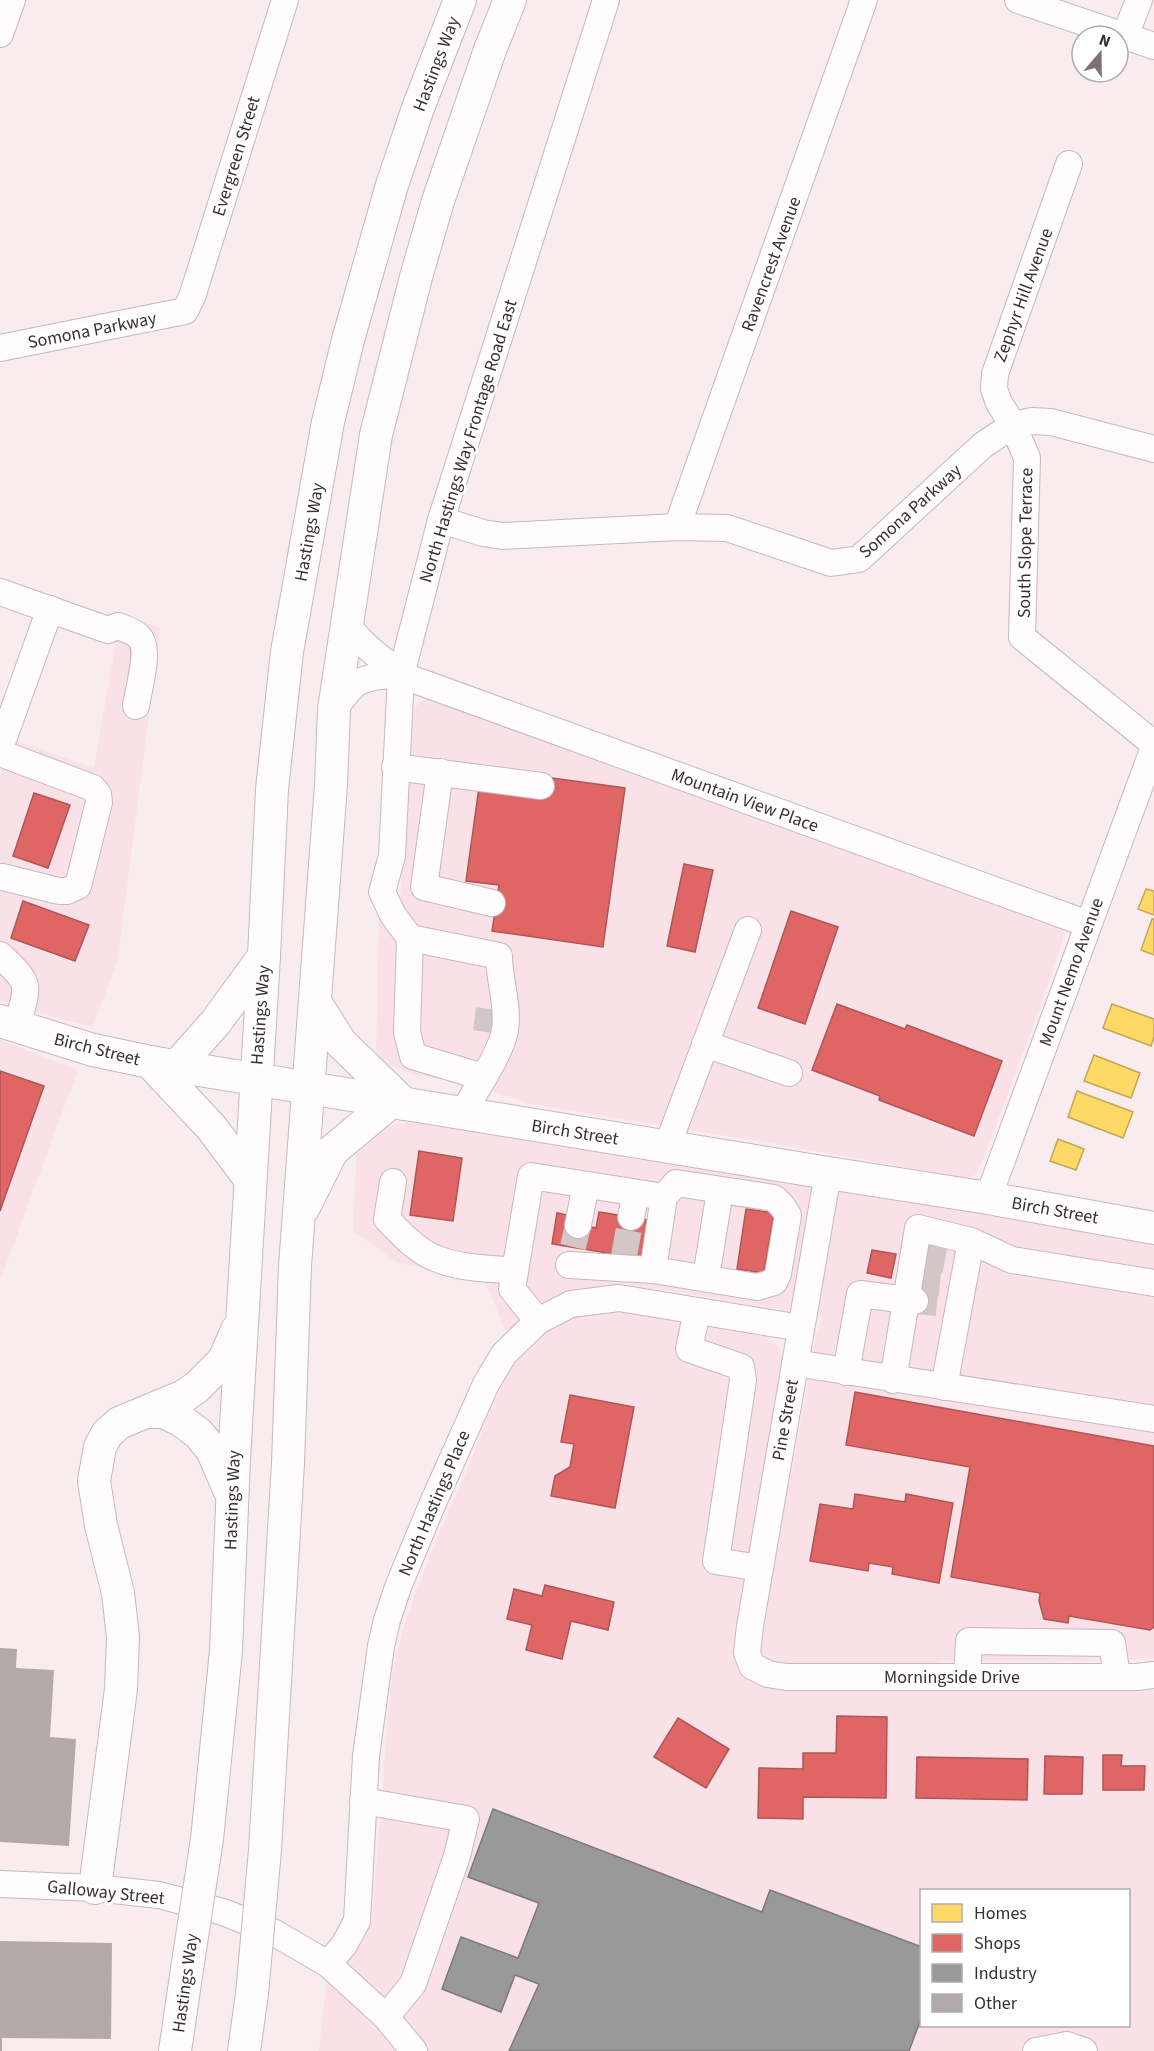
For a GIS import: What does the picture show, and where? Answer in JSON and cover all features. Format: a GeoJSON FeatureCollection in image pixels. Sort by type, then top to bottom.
{"type":"FeatureCollection","features":[{"type":"Feature","properties":{"kind":"main road","name":"Hastings Way"},"geometry":{"type":"LineString","coordinates":[[175,2051],[207,1839],[226,1651],[232,1496],[272,789],[287,652],[328,422],[354,318],[392,185],[418,108],[460,0]]}},
{"type":"Feature","properties":{"kind":"main road"},"geometry":{"type":"LineString","coordinates":[[244,2051],[252,1994],[264,1850],[287,1475],[298,1218],[331,785],[334,710],[376,435],[398,344],[438,201],[490,50],[510,0]]}},
{"type":"Feature","properties":{"kind":"main road"},"geometry":{"type":"LineString","coordinates":[[250,1179],[164,1064],[216,1022],[264,956]]}},
{"type":"Feature","properties":{"kind":"main road"},"geometry":{"type":"LineString","coordinates":[[298,1218],[332,1151],[398,1102],[341,1043],[315,1002]]}},
{"type":"Feature","properties":{"kind":"main road","name":"Birch Street"},"geometry":{"type":"LineString","coordinates":[[8,1024],[93,1050],[164,1064],[988,1198],[1154,1228]]}},
{"type":"Feature","properties":{"kind":"main road"},"geometry":{"type":"LineString","coordinates":[[95,1888],[122,1689],[123,1637],[118,1593],[101,1525],[94,1481],[100,1448],[107,1434],[118,1423],[184,1396],[197,1387],[224,1360],[242,1311]]}},
{"type":"Feature","properties":{"kind":"main road"},"geometry":{"type":"LineString","coordinates":[[146,1412],[164,1412],[182,1421],[199,1434],[212,1450],[232,1496]]}},
{"type":"Feature","properties":{"kind":"street"},"geometry":{"type":"LineString","coordinates":[[0,34],[12,0]]}},
{"type":"Feature","properties":{"kind":"street","name":"Evergreen Street"},"geometry":{"type":"LineString","coordinates":[[184,311],[192,297],[285,0]]}},
{"type":"Feature","properties":{"kind":"street","name":"North Hastings Way Frontage Road East"},"geometry":{"type":"LineString","coordinates":[[385,882],[392,856],[401,675],[441,520],[606,0]]}},
{"type":"Feature","properties":{"kind":"street","name":"Ravencrest Avenue"},"geometry":{"type":"LineString","coordinates":[[677,527],[864,0]]}},
{"type":"Feature","properties":{"kind":"street"},"geometry":{"type":"LineString","coordinates":[[1018,0],[1089,24]]}},
{"type":"Feature","properties":{"kind":"street"},"geometry":{"type":"LineString","coordinates":[[1130,24],[1139,0]]}},
{"type":"Feature","properties":{"kind":"street"},"geometry":{"type":"LineString","coordinates":[[1130,38],[1154,46]]}},
{"type":"Feature","properties":{"kind":"street","name":"Zephyr Hill Avenue"},"geometry":{"type":"LineString","coordinates":[[1013,425],[999,403],[994,389],[995,374],[1069,164]]}},
{"type":"Feature","properties":{"kind":"street","name":"Somona Parkway"},"geometry":{"type":"LineString","coordinates":[[0,348],[184,311]]}},
{"type":"Feature","properties":{"kind":"street","name":"Somona Parkway"},"geometry":{"type":"LineString","coordinates":[[441,520],[483,533],[502,536],[677,527],[727,528],[831,563],[859,560],[983,445],[1013,425],[1032,421],[1051,422],[1154,449]]}},
{"type":"Feature","properties":{"kind":"street","name":"South Slope Terrace"},"geometry":{"type":"LineString","coordinates":[[1013,425],[1027,458],[1028,477],[1022,637],[1154,745]]}},
{"type":"Feature","properties":{"kind":"street"},"geometry":{"type":"LineString","coordinates":[[0,592],[108,630],[118,626],[133,632],[143,643],[144,654],[136,706]]}},
{"type":"Feature","properties":{"kind":"street"},"geometry":{"type":"LineString","coordinates":[[0,748],[50,609]]}},
{"type":"Feature","properties":{"kind":"street","name":"Mountain View Place"},"geometry":{"type":"LineString","coordinates":[[348,625],[367,648],[401,675],[1088,924]]}},
{"type":"Feature","properties":{"kind":"street","name":"Mountain View Place"},"geometry":{"type":"LineString","coordinates":[[334,710],[355,684],[379,677],[401,675]]}},
{"type":"Feature","properties":{"kind":"street","name":"Mount Nemo Avenue"},"geometry":{"type":"LineString","coordinates":[[988,1198],[1154,745]]}},
{"type":"Feature","properties":{"kind":"street"},"geometry":{"type":"LineString","coordinates":[[0,753],[93,788],[99,794],[78,886],[67,891],[59,891],[1,880]]}},
{"type":"Feature","properties":{"kind":"street"},"geometry":{"type":"LineString","coordinates":[[395,767],[540,786]]}},
{"type":"Feature","properties":{"kind":"street"},"geometry":{"type":"LineString","coordinates":[[440,772],[424,887],[492,903]]}},
{"type":"Feature","properties":{"kind":"street"},"geometry":{"type":"LineString","coordinates":[[425,879],[385,882],[393,915],[410,938],[407,1032],[413,1056],[483,1077]]}},
{"type":"Feature","properties":{"kind":"street"},"geometry":{"type":"LineString","coordinates":[[667,1147],[748,930]]}},
{"type":"Feature","properties":{"kind":"street"},"geometry":{"type":"LineString","coordinates":[[410,938],[499,956],[499,976],[505,1001],[505,1030],[495,1057],[463,1113]]}},
{"type":"Feature","properties":{"kind":"street"},"geometry":{"type":"LineString","coordinates":[[0,955],[23,977],[27,987],[8,1024]]}},
{"type":"Feature","properties":{"kind":"street"},"geometry":{"type":"LineString","coordinates":[[483,1077],[483,1054],[491,998],[499,976]]}},
{"type":"Feature","properties":{"kind":"street"},"geometry":{"type":"LineString","coordinates":[[705,1044],[789,1073]]}},
{"type":"Feature","properties":{"kind":"street","name":"Pine Street"},"geometry":{"type":"LineString","coordinates":[[752,1666],[747,1653],[760,1568],[828,1173]]}},
{"type":"Feature","properties":{"kind":"street"},"geometry":{"type":"LineString","coordinates":[[538,1321],[512,1289],[531,1176],[586,1185],[634,1205],[664,1197]]}},
{"type":"Feature","properties":{"kind":"street"},"geometry":{"type":"LineString","coordinates":[[393,1182],[387,1219],[416,1246],[434,1258],[458,1265],[515,1271]]}},
{"type":"Feature","properties":{"kind":"street"},"geometry":{"type":"LineString","coordinates":[[573,1246],[653,1270],[757,1287],[774,1282],[778,1274],[788,1215],[774,1198],[676,1183],[664,1197],[653,1270]]}},
{"type":"Feature","properties":{"kind":"street"},"geometry":{"type":"LineString","coordinates":[[571,1304],[568,1283],[586,1185]]}},
{"type":"Feature","properties":{"kind":"street"},"geometry":{"type":"LineString","coordinates":[[720,1191],[688,1310],[689,1350],[741,1366],[743,1380],[716,1561],[760,1568]]}},
{"type":"Feature","properties":{"kind":"street"},"geometry":{"type":"LineString","coordinates":[[846,1372],[860,1294],[934,1288],[1012,1260],[1154,1283]]}},
{"type":"Feature","properties":{"kind":"street"},"geometry":{"type":"LineString","coordinates":[[619,1298],[623,1262]]}},
{"type":"Feature","properties":{"kind":"street"},"geometry":{"type":"LineString","coordinates":[[893,1380],[934,1288]]}},
{"type":"Feature","properties":{"kind":"street"},"geometry":{"type":"LineString","coordinates":[[934,1288],[944,1387]]}},
{"type":"Feature","properties":{"kind":"street","name":"North Hastings Place"},"geometry":{"type":"LineString","coordinates":[[328,1964],[344,1945],[357,1922],[366,1756],[381,1646],[398,1587],[486,1384],[504,1354],[538,1321],[571,1304],[619,1298],[801,1328]]}},
{"type":"Feature","properties":{"kind":"street"},"geometry":{"type":"LineString","coordinates":[[795,1364],[1154,1419]]}},
{"type":"Feature","properties":{"kind":"street"},"geometry":{"type":"LineString","coordinates":[[967,1677],[969,1641],[1112,1643],[1117,1677]]}},
{"type":"Feature","properties":{"kind":"street","name":"Morningside Drive"},"geometry":{"type":"LineString","coordinates":[[752,1666],[768,1674],[786,1677],[1154,1676]]}},
{"type":"Feature","properties":{"kind":"street"},"geometry":{"type":"LineString","coordinates":[[363,1801],[466,1819],[457,1856],[413,1984],[386,2017]]}},
{"type":"Feature","properties":{"kind":"street","name":"Galloway Street"},"geometry":{"type":"LineString","coordinates":[[0,1884],[95,1888],[159,1895],[223,1912],[273,1932],[328,1964],[386,2017],[414,2051]]}},
{"type":"Feature","properties":{"kind":"street"},"geometry":{"type":"LineString","coordinates":[[1036,2051],[1067,2045],[1084,2051]]}},
{"type":"Feature","properties":{"kind":"shaded area"},"geometry":{"type":"Polygon","coordinates":[[[149,624],[160,628],[118,958],[93,1027],[0,1001],[0,776],[13,740],[94,768],[118,630],[144,629],[149,624]]]}},
{"type":"Feature","properties":{"kind":"shaded area"},"geometry":{"type":"Polygon","coordinates":[[[429,697],[1062,926],[1063,940],[1029,1037],[981,1165],[974,1176],[968,1178],[529,1104],[478,1086],[412,1074],[376,1059],[379,917],[384,917],[400,903],[411,717],[420,702],[429,697]]]}},
{"type":"Feature","properties":{"kind":"shaded area"},"geometry":{"type":"Polygon","coordinates":[[[0,1040],[78,1070],[0,1281],[0,1040]]]}},
{"type":"Feature","properties":{"kind":"shaded area"},"geometry":{"type":"Polygon","coordinates":[[[415,1122],[443,1124],[672,1164],[1154,1241],[1154,1658],[1124,1661],[938,1661],[933,1688],[1152,1685],[1154,1694],[1154,2051],[319,2051],[326,1982],[360,1946],[372,1921],[392,1675],[404,1625],[436,1540],[461,1485],[492,1406],[508,1371],[517,1359],[485,1281],[398,1263],[353,1231],[357,1143],[387,1126],[415,1122]],[[653,1288],[648,1315],[754,1332],[770,1338],[779,1347],[782,1357],[764,1473],[791,1477],[816,1335],[823,1317],[653,1288]]]}},
{"type":"Feature","properties":{"kind":"building: Homes"},"geometry":{"type":"Polygon","coordinates":[[[1146,889],[1154,891],[1154,915],[1138,909],[1146,889]]]}},
{"type":"Feature","properties":{"kind":"building: Homes"},"geometry":{"type":"Polygon","coordinates":[[[1152,919],[1154,919],[1154,955],[1141,950],[1152,919]]]}},
{"type":"Feature","properties":{"kind":"building: Homes"},"geometry":{"type":"Polygon","coordinates":[[[1112,1004],[1154,1019],[1154,1037],[1151,1046],[1103,1028],[1112,1004]]]}},
{"type":"Feature","properties":{"kind":"building: Homes"},"geometry":{"type":"Polygon","coordinates":[[[1094,1055],[1140,1073],[1131,1098],[1084,1081],[1094,1055]]]}},
{"type":"Feature","properties":{"kind":"building: Homes"},"geometry":{"type":"Polygon","coordinates":[[[1077,1091],[1133,1112],[1123,1138],[1068,1117],[1077,1091]]]}},
{"type":"Feature","properties":{"kind":"building: Homes"},"geometry":{"type":"Polygon","coordinates":[[[1058,1139],[1084,1149],[1076,1170],[1050,1161],[1058,1139]]]}},
{"type":"Feature","properties":{"kind":"building: Shops"},"geometry":{"type":"Polygon","coordinates":[[[552,778],[625,788],[603,947],[492,931],[499,885],[466,881],[479,787],[549,796],[552,778]]]}},
{"type":"Feature","properties":{"kind":"building: Shops"},"geometry":{"type":"Polygon","coordinates":[[[34,793],[70,805],[48,868],[13,856],[34,793]]]}},
{"type":"Feature","properties":{"kind":"building: Shops"},"geometry":{"type":"Polygon","coordinates":[[[684,864],[713,870],[695,952],[667,946],[684,864]]]}},
{"type":"Feature","properties":{"kind":"building: Shops"},"geometry":{"type":"Polygon","coordinates":[[[23,901],[89,925],[75,961],[11,938],[23,901]]]}},
{"type":"Feature","properties":{"kind":"building: Shops"},"geometry":{"type":"Polygon","coordinates":[[[791,911],[838,927],[805,1024],[758,1008],[791,911]]]}},
{"type":"Feature","properties":{"kind":"building: Shops"},"geometry":{"type":"Polygon","coordinates":[[[837,1004],[905,1029],[907,1025],[1002,1061],[974,1136],[879,1100],[880,1096],[812,1070],[837,1004]]]}},
{"type":"Feature","properties":{"kind":"building: Shops"},"geometry":{"type":"Polygon","coordinates":[[[0,1071],[44,1086],[0,1211],[0,1071]]]}},
{"type":"Feature","properties":{"kind":"building: Shops"},"geometry":{"type":"Polygon","coordinates":[[[419,1151],[462,1158],[453,1221],[410,1215],[419,1151]]]}},
{"type":"Feature","properties":{"kind":"building: Shops"},"geometry":{"type":"Polygon","coordinates":[[[746,1209],[774,1213],[764,1273],[737,1269],[746,1209]]]}},
{"type":"Feature","properties":{"kind":"building: Shops"},"geometry":{"type":"Polygon","coordinates":[[[599,1212],[649,1220],[643,1259],[552,1244],[557,1213],[572,1216],[571,1223],[596,1228],[599,1212]]]}},
{"type":"Feature","properties":{"kind":"building: Shops"},"geometry":{"type":"Polygon","coordinates":[[[872,1250],[896,1254],[891,1278],[867,1273],[872,1250]]]}},
{"type":"Feature","properties":{"kind":"building: Shops"},"geometry":{"type":"Polygon","coordinates":[[[855,1392],[1154,1446],[1154,1627],[1150,1630],[1069,1616],[1068,1623],[1044,1619],[1039,1601],[1040,1593],[951,1577],[970,1467],[846,1445],[855,1392]]]}},
{"type":"Feature","properties":{"kind":"building: Shops"},"geometry":{"type":"Polygon","coordinates":[[[570,1395],[634,1407],[615,1508],[551,1496],[555,1476],[570,1467],[574,1444],[561,1442],[570,1395]]]}},
{"type":"Feature","properties":{"kind":"building: Shops"},"geometry":{"type":"Polygon","coordinates":[[[855,1494],[905,1502],[906,1494],[953,1503],[939,1583],[892,1574],[893,1567],[869,1563],[868,1571],[810,1561],[820,1504],[853,1509],[855,1494]]]}},
{"type":"Feature","properties":{"kind":"building: Shops"},"geometry":{"type":"Polygon","coordinates":[[[545,1585],[614,1602],[608,1630],[571,1621],[562,1659],[526,1650],[532,1625],[507,1619],[514,1589],[542,1596],[545,1585]]]}},
{"type":"Feature","properties":{"kind":"building: Shops"},"geometry":{"type":"Polygon","coordinates":[[[837,1716],[887,1717],[886,1798],[803,1797],[803,1819],[758,1818],[759,1768],[803,1769],[803,1753],[836,1753],[837,1716]]]}},
{"type":"Feature","properties":{"kind":"building: Shops"},"geometry":{"type":"Polygon","coordinates":[[[678,1718],[729,1749],[706,1788],[654,1757],[678,1718]]]}},
{"type":"Feature","properties":{"kind":"building: Shops"},"geometry":{"type":"Polygon","coordinates":[[[1103,1755],[1122,1755],[1121,1766],[1145,1766],[1144,1790],[1103,1790],[1103,1755]]]}},
{"type":"Feature","properties":{"kind":"building: Shops"},"geometry":{"type":"Polygon","coordinates":[[[1045,1756],[1083,1757],[1082,1794],[1044,1794],[1045,1756]]]}},
{"type":"Feature","properties":{"kind":"building: Shops"},"geometry":{"type":"Polygon","coordinates":[[[917,1757],[1028,1759],[1027,1800],[916,1798],[917,1757]]]}},
{"type":"Feature","properties":{"kind":"building: Industry"},"geometry":{"type":"Polygon","coordinates":[[[493,1809],[762,1912],[770,1890],[920,1946],[920,2021],[909,2051],[509,2051],[539,1984],[515,1975],[501,2012],[442,1989],[461,1937],[518,1958],[539,1903],[468,1877],[493,1809]]]}},
{"type":"Feature","properties":{"kind":"building: Other"},"geometry":{"type":"Polygon","coordinates":[[[0,1648],[17,1649],[16,1668],[54,1670],[50,1737],[76,1739],[69,1846],[0,1842],[0,1648]]]}},
{"type":"Feature","properties":{"kind":"building: Other"},"geometry":{"type":"Polygon","coordinates":[[[0,1941],[112,1943],[111,2039],[2,2038],[2,2051],[0,2051],[0,1941]]]}},
{"type":"Feature","properties":{"kind":"tunnel"},"geometry":{"type":"LineString","coordinates":[[486,1032],[489,1009]]}},
{"type":"Feature","properties":{"kind":"tunnel"},"geometry":{"type":"LineString","coordinates":[[624,1256],[631,1217]]}},
{"type":"Feature","properties":{"kind":"tunnel"},"geometry":{"type":"LineString","coordinates":[[573,1247],[578,1225]]}},
{"type":"Feature","properties":{"kind":"tunnel"},"geometry":{"type":"LineString","coordinates":[[923,1256],[945,1260]]}},
{"type":"Feature","properties":{"kind":"tunnel"},"geometry":{"type":"LineString","coordinates":[[918,1281],[940,1283]]}},
{"type":"Feature","properties":{"kind":"tunnel"},"geometry":{"type":"LineString","coordinates":[[915,1301],[937,1303]]}}]}
